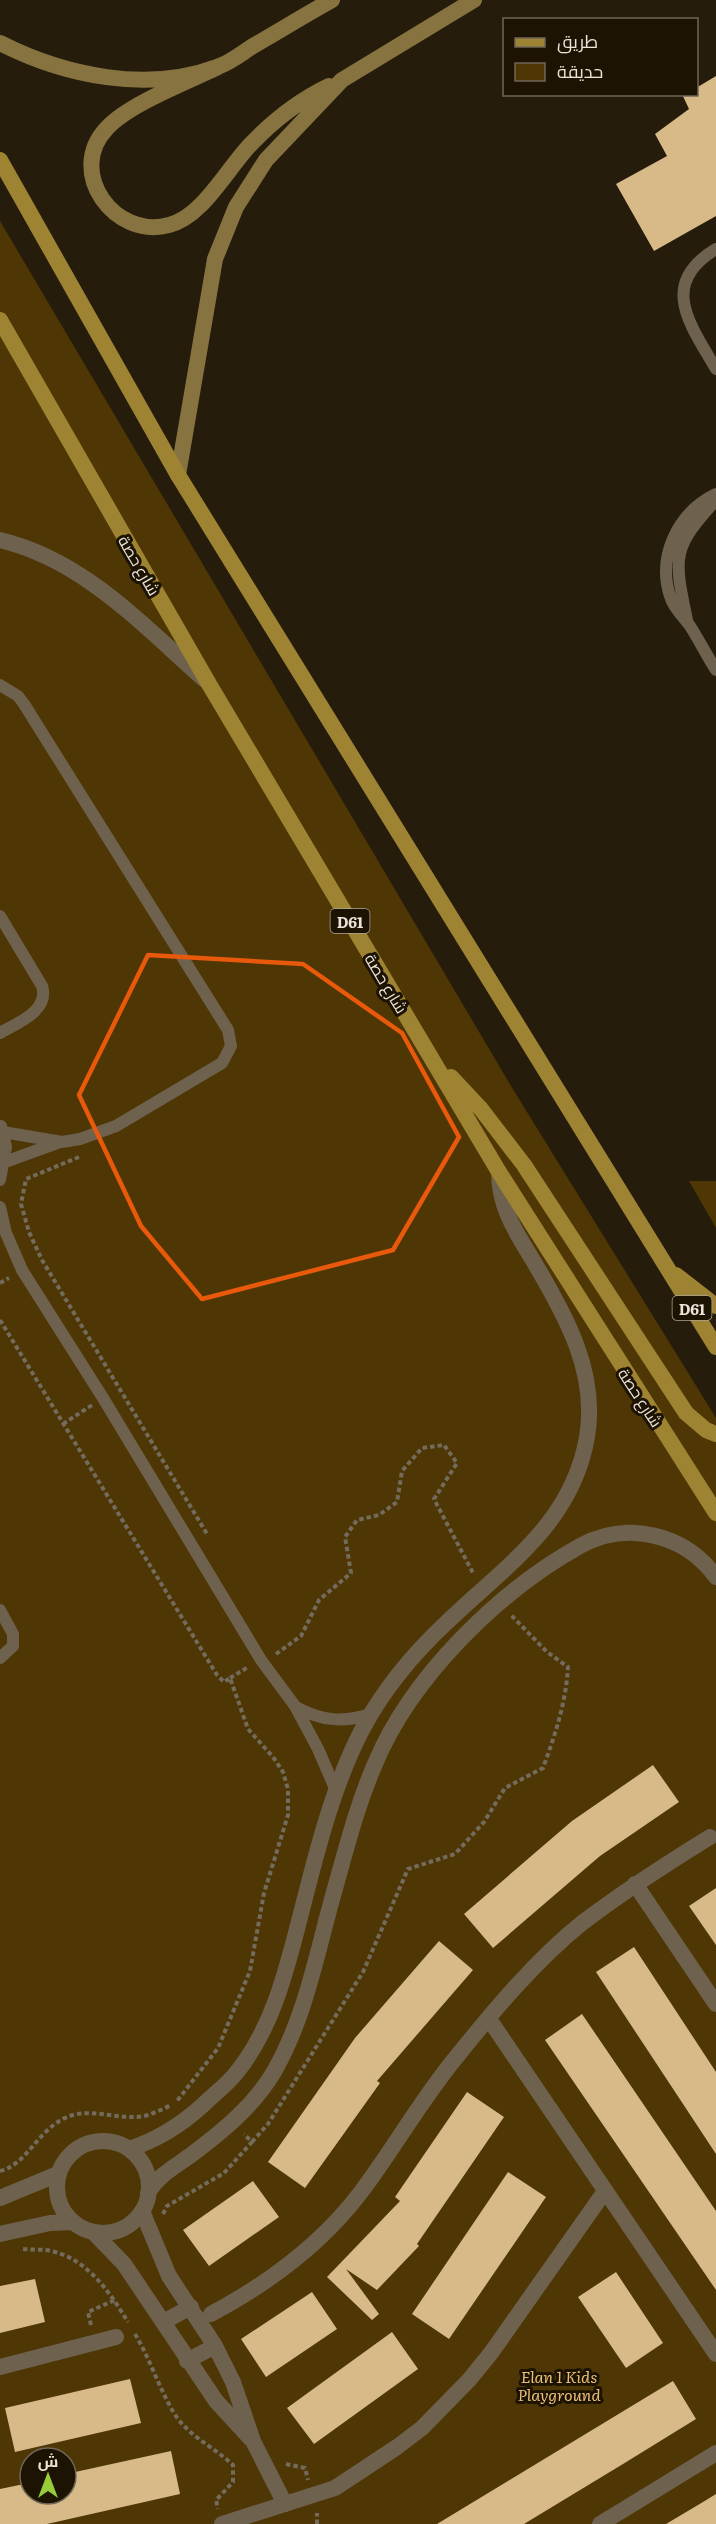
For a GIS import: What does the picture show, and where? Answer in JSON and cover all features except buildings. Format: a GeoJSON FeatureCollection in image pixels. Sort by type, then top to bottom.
{"type":"FeatureCollection","features":[{"type":"Feature","properties":{"kind":"main road"},"geometry":{"type":"LineString","coordinates":[[332,0],[218,67],[119,117],[105,130],[95,147],[92,165],[98,193],[116,216],[133,225],[152,228],[171,225],[188,217],[250,144],[271,125],[316,92],[342,80],[474,0]]}},
{"type":"Feature","properties":{"kind":"main road"},"geometry":{"type":"LineString","coordinates":[[0,43],[48,64],[104,77],[162,78],[218,67]]}},
{"type":"Feature","properties":{"kind":"main road"},"geometry":{"type":"LineString","coordinates":[[178,475],[209,286],[225,233],[250,183],[266,160],[342,80]]}},
{"type":"Feature","properties":{"kind":"main road","name":"D61"},"geometry":{"type":"LineString","coordinates":[[0,160],[178,475],[716,1347]]}},
{"type":"Feature","properties":{"kind":"main road","name":"شارع حصة"},"geometry":{"type":"LineString","coordinates":[[0,320],[209,684],[499,1172],[716,1513]]}},
{"type":"Feature","properties":{"kind":"main road"},"geometry":{"type":"LineString","coordinates":[[431,1057],[481,1109],[524,1165],[686,1413],[706,1430],[716,1434]]}},
{"type":"Feature","properties":{"kind":"main road"},"geometry":{"type":"LineString","coordinates":[[668,1269],[716,1306]]}},
{"type":"Feature","properties":{"kind":"street"},"geometry":{"type":"LineString","coordinates":[[0,540],[53,558],[84,576],[209,684]]}},
{"type":"Feature","properties":{"kind":"street"},"geometry":{"type":"LineString","coordinates":[[129,2149],[156,2138],[188,2119],[236,2073],[267,2020],[286,1967],[337,1793],[352,1752],[371,1714],[423,1645],[546,1530],[568,1496],[583,1455],[590,1412],[585,1367],[562,1311],[506,1213],[499,1187],[499,1172]]}},
{"type":"Feature","properties":{"kind":"street"},"geometry":{"type":"LineString","coordinates":[[148,2193],[163,2175],[232,2123],[258,2097],[274,2072],[299,2017],[337,1882],[374,1765],[398,1719],[451,1651],[492,1610],[536,1574],[590,1540],[609,1534],[635,1533],[662,1537],[693,1553],[716,1577]]}},
{"type":"Feature","properties":{"kind":"street"},"geometry":{"type":"LineString","coordinates":[[211,2314],[269,2280],[318,2241],[342,2216],[456,2057],[520,1984],[580,1925],[635,1884],[710,1837]]}},
{"type":"Feature","properties":{"kind":"street"},"geometry":{"type":"LineString","coordinates":[[635,1884],[716,2004]]}},
{"type":"Feature","properties":{"kind":"street"},"geometry":{"type":"LineString","coordinates":[[489,2019],[716,2354]]}},
{"type":"Feature","properties":{"kind":"street"},"geometry":{"type":"LineString","coordinates":[[93,2232],[120,2230],[132,2223],[142,2211],[148,2193],[147,2173],[129,2149],[102,2141],[87,2144],[64,2161],[56,2184],[60,2205],[73,2222],[93,2232],[124,2264],[216,2401],[254,2441]]}},
{"type":"Feature","properties":{"kind":"street"},"geometry":{"type":"LineString","coordinates":[[0,2198],[58,2174]]}},
{"type":"Feature","properties":{"kind":"street"},"geometry":{"type":"LineString","coordinates":[[221,2520],[285,2505],[335,2488],[397,2447],[445,2406],[491,2353],[605,2191]]}},
{"type":"Feature","properties":{"kind":"street"},"geometry":{"type":"LineString","coordinates":[[142,2211],[169,2276],[215,2346],[237,2391],[254,2441],[285,2505]]}},
{"type":"Feature","properties":{"kind":"street"},"geometry":{"type":"LineString","coordinates":[[0,2234],[50,2223],[73,2222]]}},
{"type":"Feature","properties":{"kind":"street"},"geometry":{"type":"LineString","coordinates":[[163,2322],[191,2307]]}},
{"type":"Feature","properties":{"kind":"street"},"geometry":{"type":"LineString","coordinates":[[0,2367],[116,2337]]}},
{"type":"Feature","properties":{"kind":"street"},"geometry":{"type":"LineString","coordinates":[[187,2361],[215,2346]]}},
{"type":"Feature","properties":{"kind":"street"},"geometry":{"type":"LineString","coordinates":[[600,2524],[716,2453]]}},
{"type":"Feature","properties":{"kind":"lane"},"geometry":{"type":"LineString","coordinates":[[716,249],[694,265],[686,278],[683,292],[683,306],[688,320],[716,369]]}},
{"type":"Feature","properties":{"kind":"lane"},"geometry":{"type":"LineString","coordinates":[[716,494],[683,519],[672,537],[667,559],[672,600],[716,670]]}},
{"type":"Feature","properties":{"kind":"lane"},"geometry":{"type":"LineString","coordinates":[[688,624],[678,580],[679,556],[690,529],[716,500]]}},
{"type":"Feature","properties":{"kind":"lane"},"geometry":{"type":"LineString","coordinates":[[0,685],[18,696],[24,704],[231,1038],[228,1053],[222,1063],[133,1117],[99,1134],[62,1142],[5,1162]]}},
{"type":"Feature","properties":{"kind":"lane"},"geometry":{"type":"LineString","coordinates":[[0,916],[42,986],[44,996],[37,1010],[1,1030]]}},
{"type":"Feature","properties":{"kind":"lane"},"geometry":{"type":"LineString","coordinates":[[0,1177],[5,1162],[2,1129],[62,1142]]}},
{"type":"Feature","properties":{"kind":"lane"},"geometry":{"type":"LineString","coordinates":[[0,1207],[10,1246],[22,1270],[103,1398],[261,1660],[295,1706],[318,1749],[337,1793]]}},
{"type":"Feature","properties":{"kind":"lane"},"geometry":{"type":"LineString","coordinates":[[0,1236],[10,1246]]}},
{"type":"Feature","properties":{"kind":"lane"},"geometry":{"type":"LineString","coordinates":[[0,1610],[13,1634],[13,1646],[0,1658]]}},
{"type":"Feature","properties":{"kind":"lane"},"geometry":{"type":"LineString","coordinates":[[295,1706],[307,1713],[332,1720],[371,1714]]}},
{"type":"Feature","properties":{"kind":"path"},"geometry":{"type":"LineString","coordinates":[[80,1139],[85,1156],[26,1179],[21,1204],[29,1232],[42,1260],[211,1542]]}},
{"type":"Feature","properties":{"kind":"path"},"geometry":{"type":"LineString","coordinates":[[0,1320],[217,1675],[224,1682],[261,1660],[276,1654],[301,1636],[319,1600],[351,1574],[345,1537],[357,1520],[379,1515],[398,1502],[402,1471],[422,1448],[444,1445],[457,1463],[434,1499]]}},
{"type":"Feature","properties":{"kind":"path"},"geometry":{"type":"LineString","coordinates":[[270,1643],[276,1654]]}},
{"type":"Feature","properties":{"kind":"path"},"geometry":{"type":"LineString","coordinates":[[252,2142],[268,2124],[363,1972],[408,1869],[455,1854],[484,1822],[505,1788],[543,1768],[558,1727],[567,1689],[568,1667],[547,1652]]}},
{"type":"Feature","properties":{"kind":"path"},"geometry":{"type":"LineString","coordinates":[[0,2171],[10,2169],[48,2127],[69,2116],[90,2114],[138,2118],[175,2102],[218,2048],[250,1971],[264,1893],[288,1815],[288,1789],[283,1772],[248,1729],[230,1678]]}},
{"type":"Feature","properties":{"kind":"path"},"geometry":{"type":"LineString","coordinates":[[14,2249],[53,2251],[84,2267],[108,2289],[142,2345],[175,2414],[199,2440],[221,2454],[232,2466],[233,2482],[216,2500],[221,2520]]}},
{"type":"Feature","properties":{"kind":"path"},"geometry":{"type":"LineString","coordinates":[[81,2329],[91,2325],[88,2312],[115,2300]]}},
{"type":"Feature","properties":{"kind":"highlighted area"},"geometry":{"type":"Polygon","coordinates":[[[148,955],[303,964],[402,1033],[459,1137],[393,1250],[202,1299],[141,1226],[79,1095],[148,955]]]}},
{"type":"Feature","properties":{"kind":"green space","name":"Elan 1 Kids Playground"},"geometry":{"type":"Polygon","coordinates":[[[0,221],[514,1091],[716,1418],[716,2524],[0,2524],[0,221]]]}},
{"type":"Feature","properties":{"kind":"green space"},"geometry":{"type":"Polygon","coordinates":[[[689,1181],[716,1181],[716,1228],[689,1181]]]}}]}
